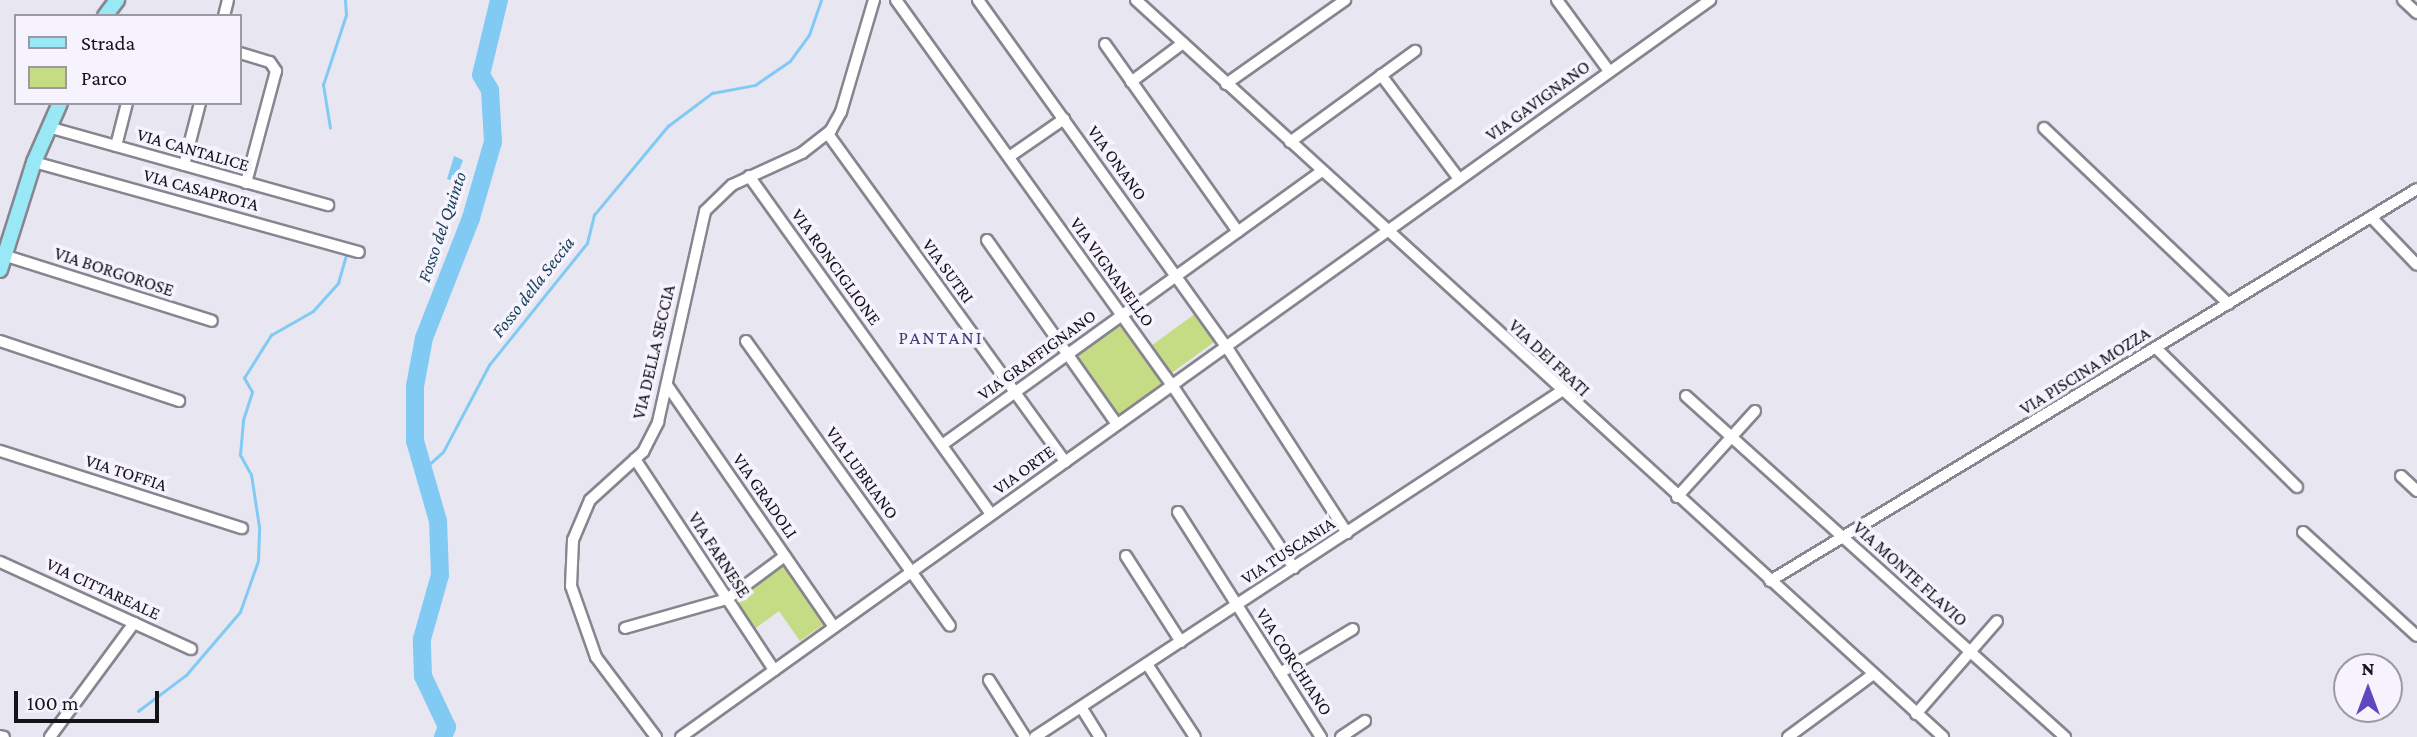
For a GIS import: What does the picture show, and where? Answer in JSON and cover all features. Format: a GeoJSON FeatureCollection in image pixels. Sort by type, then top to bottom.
{"type":"FeatureCollection","features":[{"type":"Feature","properties":{"kind":"main road"},"geometry":{"type":"LineString","coordinates":[[1,260],[34,162],[59,105]]}},
{"type":"Feature","properties":{"kind":"street","name":"VIA DELLA SECCIA"},"geometry":{"type":"LineString","coordinates":[[656,737],[599,664],[570,580],[572,545],[586,506],[608,480],[635,459],[659,419],[704,215],[718,195],[749,176],[803,153],[828,134],[841,112],[874,0]]}},
{"type":"Feature","properties":{"kind":"street","name":"VIA VIGNANELLO"},"geometry":{"type":"LineString","coordinates":[[896,0],[1172,385],[1294,568]]}},
{"type":"Feature","properties":{"kind":"street","name":"VIA ONANO"},"geometry":{"type":"LineString","coordinates":[[978,0],[1226,346],[1347,533]]}},
{"type":"Feature","properties":{"kind":"street","name":"VIA DEI FRATI"},"geometry":{"type":"LineString","coordinates":[[1136,0],[1559,392],[1943,737]]}},
{"type":"Feature","properties":{"kind":"street"},"geometry":{"type":"LineString","coordinates":[[1226,84],[1345,0]]}},
{"type":"Feature","properties":{"kind":"street"},"geometry":{"type":"LineString","coordinates":[[1557,0],[1609,71]]}},
{"type":"Feature","properties":{"kind":"street","name":"VIA GAVIGNANO"},"geometry":{"type":"LineString","coordinates":[[1387,231],[1710,0]]}},
{"type":"Feature","properties":{"kind":"street"},"geometry":{"type":"LineString","coordinates":[[2403,0],[2417,13]]}},
{"type":"Feature","properties":{"kind":"street"},"geometry":{"type":"LineString","coordinates":[[1132,82],[1183,43]]}},
{"type":"Feature","properties":{"kind":"street"},"geometry":{"type":"LineString","coordinates":[[1105,44],[1238,232]]}},
{"type":"Feature","properties":{"kind":"street"},"geometry":{"type":"LineString","coordinates":[[1290,142],[1415,51]]}},
{"type":"Feature","properties":{"kind":"street"},"geometry":{"type":"LineString","coordinates":[[242,54],[270,62],[276,71],[247,183]]}},
{"type":"Feature","properties":{"kind":"street"},"geometry":{"type":"LineString","coordinates":[[1381,75],[1459,179]]}},
{"type":"Feature","properties":{"kind":"street"},"geometry":{"type":"LineString","coordinates":[[116,146],[126,105]]}},
{"type":"Feature","properties":{"kind":"street"},"geometry":{"type":"LineString","coordinates":[[184,165],[199,105]]}},
{"type":"Feature","properties":{"kind":"street"},"geometry":{"type":"LineString","coordinates":[[1009,158],[1063,119]]}},
{"type":"Feature","properties":{"kind":"street","name":"VIA CANTALICE"},"geometry":{"type":"LineString","coordinates":[[48,127],[328,205]]}},
{"type":"Feature","properties":{"kind":"street"},"geometry":{"type":"LineString","coordinates":[[2044,128],[2229,304]]}},
{"type":"Feature","properties":{"kind":"street","name":"VIA SUTRI"},"geometry":{"type":"LineString","coordinates":[[828,134],[1065,462]]}},
{"type":"Feature","properties":{"kind":"street","name":"VIA CASAPROTA"},"geometry":{"type":"LineString","coordinates":[[34,162],[359,252]]}},
{"type":"Feature","properties":{"kind":"street","name":"VIA GRAFFIGNANO"},"geometry":{"type":"LineString","coordinates":[[942,445],[1322,171]]}},
{"type":"Feature","properties":{"kind":"street","name":"VIA RONCIGLIONE"},"geometry":{"type":"LineString","coordinates":[[749,176],[991,514]]}},
{"type":"Feature","properties":{"kind":"street","name":"VIA PISCINA MOZZA"},"geometry":{"type":"LineString","coordinates":[[1770,581],[1845,539],[2417,189]]}},
{"type":"Feature","properties":{"kind":"street"},"geometry":{"type":"LineString","coordinates":[[2371,217],[2417,265]]}},
{"type":"Feature","properties":{"kind":"street","name":"VIA ORTE"},"geometry":{"type":"LineString","coordinates":[[681,737],[1387,231]]}},
{"type":"Feature","properties":{"kind":"street"},"geometry":{"type":"LineString","coordinates":[[987,240],[1117,424]]}},
{"type":"Feature","properties":{"kind":"street","name":"VIA BORGOROSE"},"geometry":{"type":"LineString","coordinates":[[1,260],[212,321]]}},
{"type":"Feature","properties":{"kind":"street"},"geometry":{"type":"LineString","coordinates":[[0,341],[178,401]]}},
{"type":"Feature","properties":{"kind":"street","name":"VIA LUBRIANO"},"geometry":{"type":"LineString","coordinates":[[746,341],[950,626]]}},
{"type":"Feature","properties":{"kind":"street"},"geometry":{"type":"LineString","coordinates":[[2156,348],[2297,487]]}},
{"type":"Feature","properties":{"kind":"street","name":"VIA GRADOLI"},"geometry":{"type":"LineString","coordinates":[[667,385],[834,627]]}},
{"type":"Feature","properties":{"kind":"street","name":"VIA TUSCANIA"},"geometry":{"type":"LineString","coordinates":[[1035,737],[1559,392]]}},
{"type":"Feature","properties":{"kind":"street","name":"VIA MONTE FLAVIO"},"geometry":{"type":"LineString","coordinates":[[1686,396],[2065,737]]}},
{"type":"Feature","properties":{"kind":"street"},"geometry":{"type":"LineString","coordinates":[[1677,498],[1755,411]]}},
{"type":"Feature","properties":{"kind":"street","name":"VIA TOFFIA"},"geometry":{"type":"LineString","coordinates":[[0,452],[242,528]]}},
{"type":"Feature","properties":{"kind":"street","name":"VIA FARNESE"},"geometry":{"type":"LineString","coordinates":[[635,459],[774,670]]}},
{"type":"Feature","properties":{"kind":"street"},"geometry":{"type":"LineString","coordinates":[[2401,476],[2417,491]]}},
{"type":"Feature","properties":{"kind":"street","name":"VIA CORCHIANO"},"geometry":{"type":"LineString","coordinates":[[1178,512],[1321,737]]}},
{"type":"Feature","properties":{"kind":"street"},"geometry":{"type":"LineString","coordinates":[[2303,532],[2417,636]]}},
{"type":"Feature","properties":{"kind":"street"},"geometry":{"type":"LineString","coordinates":[[625,628],[727,599],[785,556]]}},
{"type":"Feature","properties":{"kind":"street"},"geometry":{"type":"LineString","coordinates":[[1126,556],[1181,642]]}},
{"type":"Feature","properties":{"kind":"street","name":"VIA CITTAREALE"},"geometry":{"type":"LineString","coordinates":[[0,562],[191,649]]}},
{"type":"Feature","properties":{"kind":"street"},"geometry":{"type":"LineString","coordinates":[[1916,713],[1997,621]]}},
{"type":"Feature","properties":{"kind":"street"},"geometry":{"type":"LineString","coordinates":[[50,737],[134,623]]}},
{"type":"Feature","properties":{"kind":"street"},"geometry":{"type":"LineString","coordinates":[[1280,673],[1353,629]]}},
{"type":"Feature","properties":{"kind":"street"},"geometry":{"type":"LineString","coordinates":[[1147,664],[1195,737]]}},
{"type":"Feature","properties":{"kind":"street"},"geometry":{"type":"LineString","coordinates":[[1788,737],[1872,674]]}},
{"type":"Feature","properties":{"kind":"street"},"geometry":{"type":"LineString","coordinates":[[989,680],[1025,737]]}},
{"type":"Feature","properties":{"kind":"street"},"geometry":{"type":"LineString","coordinates":[[1081,707],[1100,737]]}},
{"type":"Feature","properties":{"kind":"street"},"geometry":{"type":"LineString","coordinates":[[1341,737],[1365,721]]}},
{"type":"Feature","properties":{"kind":"green space"},"geometry":{"type":"Polygon","coordinates":[[[1199,311],[1219,339],[1171,373],[1151,346],[1199,311]]]}},
{"type":"Feature","properties":{"kind":"green space"},"geometry":{"type":"Polygon","coordinates":[[[1122,320],[1166,382],[1119,415],[1075,353],[1122,320]]]}},
{"type":"Feature","properties":{"kind":"green space"},"geometry":{"type":"Polygon","coordinates":[[[783,560],[827,622],[800,641],[779,611],[753,630],[730,598],[783,560]]]}},
{"type":"Feature","properties":{"kind":"water"},"geometry":{"type":"Polygon","coordinates":[[[454,156],[463,160],[455,182],[447,179],[454,156]]]}},
{"type":"Feature","properties":{"kind":"waterway"},"geometry":{"type":"LineString","coordinates":[[330,128],[323,85],[346,15],[345,0]]}},
{"type":"Feature","properties":{"kind":"waterway","name":"Fosso del Quinto"},"geometry":{"type":"LineString","coordinates":[[443,737],[447,727],[423,676],[422,639],[440,575],[438,521],[415,441],[415,386],[424,338],[471,218],[493,142],[490,90],[481,75],[499,0]]}},
{"type":"Feature","properties":{"kind":"waterway","name":"Fosso della Seccia"},"geometry":{"type":"LineString","coordinates":[[424,469],[443,452],[489,365],[587,243],[594,215],[668,126],[712,93],[755,85],[790,61],[809,35],[821,0]]}},
{"type":"Feature","properties":{"kind":"waterway"},"geometry":{"type":"LineString","coordinates":[[138,711],[186,675],[240,612],[258,561],[259,527],[251,475],[240,455],[243,420],[252,392],[244,378],[271,335],[313,311],[338,283],[346,255]]}},
{"type":"Feature","properties":{"kind":"district","name":"PANTANI"},"geometry":{"type":"Point","coordinates":[941,338]}}]}
